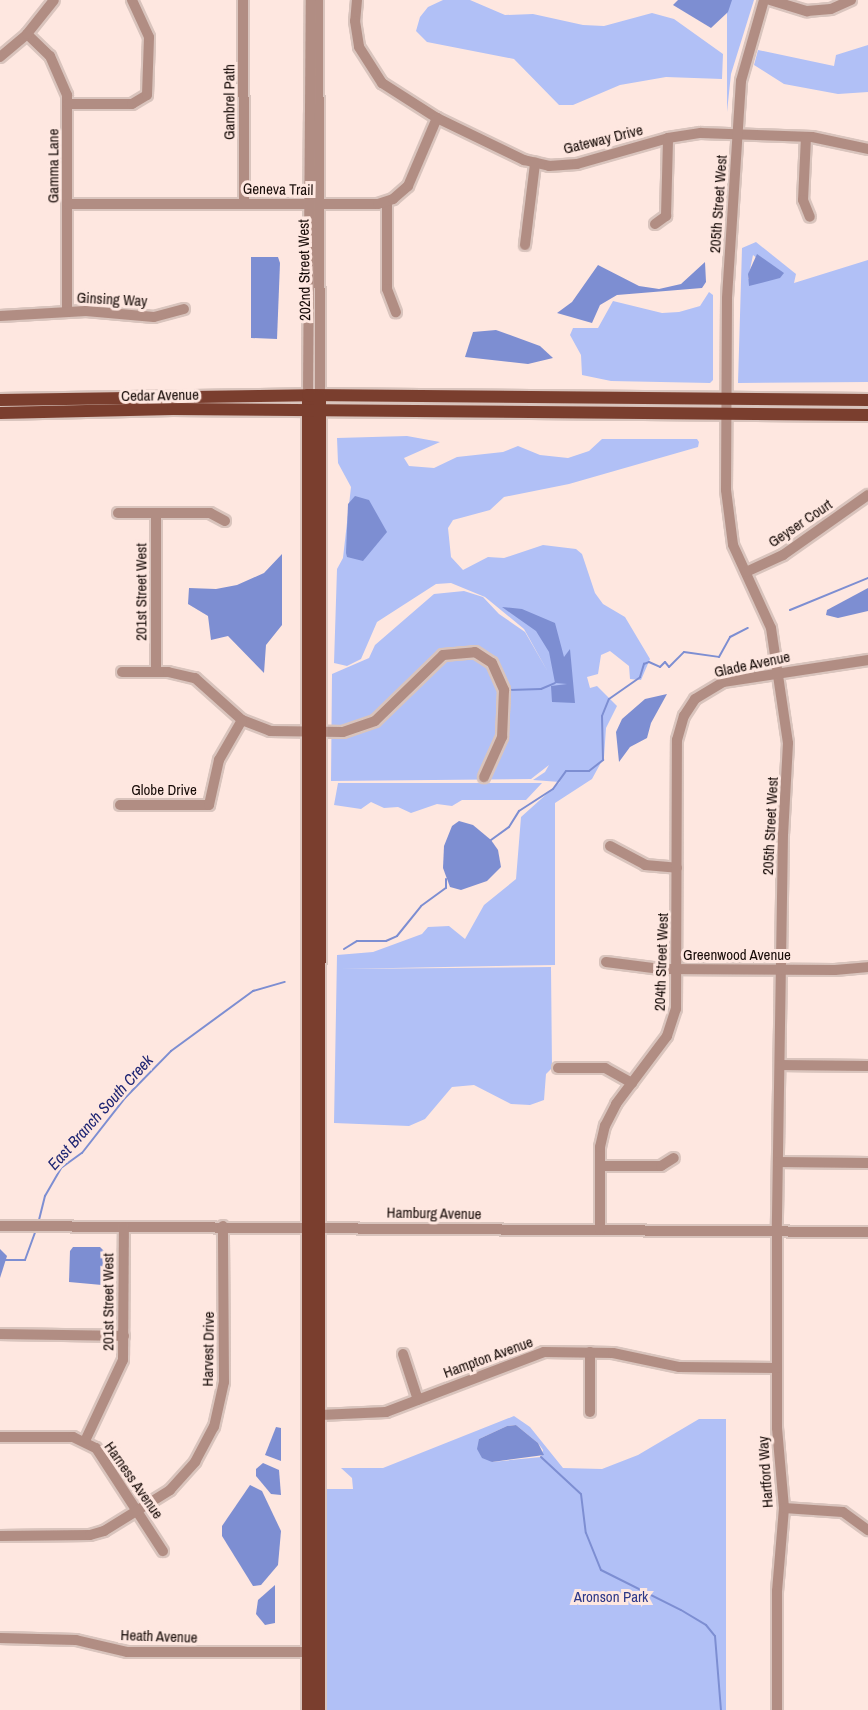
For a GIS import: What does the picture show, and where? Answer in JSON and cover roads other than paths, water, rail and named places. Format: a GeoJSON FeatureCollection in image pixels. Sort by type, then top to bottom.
{"type":"FeatureCollection","features":[{"type":"Feature","properties":{"kind":"main road","name":"Cedar Avenue"},"geometry":{"type":"LineString","coordinates":[[0,400],[314,395],[868,400]]}},
{"type":"Feature","properties":{"kind":"main road"},"geometry":{"type":"LineString","coordinates":[[314,395],[314,1652],[319,1710]]}},
{"type":"Feature","properties":{"kind":"main road","name":"Cedar Avenue"},"geometry":{"type":"LineString","coordinates":[[0,413],[314,410],[868,415]]}},
{"type":"Feature","properties":{"kind":"main road"},"geometry":{"type":"LineString","coordinates":[[308,1710],[314,1652],[320,1415],[314,1226]]}},
{"type":"Feature","properties":{"kind":"street"},"geometry":{"type":"LineString","coordinates":[[0,57],[27,34],[54,0]]}},
{"type":"Feature","properties":{"kind":"street"},"geometry":{"type":"LineString","coordinates":[[68,104],[132,105],[147,95],[149,37],[132,0]]}},
{"type":"Feature","properties":{"kind":"street","name":"Gambrel Path"},"geometry":{"type":"LineString","coordinates":[[243,0],[244,204]]}},
{"type":"Feature","properties":{"kind":"street","name":"202nd Street West"},"geometry":{"type":"LineString","coordinates":[[311,0],[314,395]]}},
{"type":"Feature","properties":{"kind":"street","name":"202nd Street West"},"geometry":{"type":"LineString","coordinates":[[313,205],[318,0]]}},
{"type":"Feature","properties":{"kind":"street","name":"Gateway Drive"},"geometry":{"type":"LineString","coordinates":[[357,0],[357,38],[370,68],[388,89],[437,118],[514,157],[535,163],[577,164],[668,138],[738,133],[806,137],[868,149]]}},
{"type":"Feature","properties":{"kind":"street","name":"205th Street West"},"geometry":{"type":"LineString","coordinates":[[764,0],[743,71],[727,299],[727,433],[728,522],[746,572],[768,618],[779,675],[789,754],[783,834],[777,1232]]}},
{"type":"Feature","properties":{"kind":"street"},"geometry":{"type":"LineString","coordinates":[[770,0],[807,11],[831,9],[851,0]]}},
{"type":"Feature","properties":{"kind":"street","name":"Gamma Lane"},"geometry":{"type":"LineString","coordinates":[[27,34],[54,61],[68,104],[68,312]]}},
{"type":"Feature","properties":{"kind":"street"},"geometry":{"type":"LineString","coordinates":[[396,312],[386,279],[390,229],[387,202],[412,180],[437,118]]}},
{"type":"Feature","properties":{"kind":"street"},"geometry":{"type":"LineString","coordinates":[[806,137],[804,200],[810,217]]}},
{"type":"Feature","properties":{"kind":"street"},"geometry":{"type":"LineString","coordinates":[[655,224],[666,216],[668,138]]}},
{"type":"Feature","properties":{"kind":"street"},"geometry":{"type":"LineString","coordinates":[[525,245],[535,163]]}},
{"type":"Feature","properties":{"kind":"street","name":"Geneva Trail"},"geometry":{"type":"LineString","coordinates":[[68,204],[313,205],[387,202]]}},
{"type":"Feature","properties":{"kind":"street","name":"Ginsing Way"},"geometry":{"type":"LineString","coordinates":[[0,316],[68,312],[154,317],[184,309]]}},
{"type":"Feature","properties":{"kind":"street","name":"Geyser Court"},"geometry":{"type":"LineString","coordinates":[[746,572],[783,555],[868,495]]}},
{"type":"Feature","properties":{"kind":"street"},"geometry":{"type":"LineString","coordinates":[[118,513],[210,513],[225,521]]}},
{"type":"Feature","properties":{"kind":"street","name":"201st Street West"},"geometry":{"type":"LineString","coordinates":[[156,513],[156,672]]}},
{"type":"Feature","properties":{"kind":"street"},"geometry":{"type":"LineString","coordinates":[[122,672],[186,675],[203,682],[242,720],[270,731],[313,732],[367,727],[443,655],[475,652],[494,666],[504,690],[502,737],[484,777]]}},
{"type":"Feature","properties":{"kind":"street","name":"Glade Avenue"},"geometry":{"type":"LineString","coordinates":[[677,744],[687,710],[709,688],[728,681],[868,660]]}},
{"type":"Feature","properties":{"kind":"street","name":"Globe Drive"},"geometry":{"type":"LineString","coordinates":[[120,805],[208,805],[219,760],[242,720]]}},
{"type":"Feature","properties":{"kind":"street","name":"204th Street West"},"geometry":{"type":"LineString","coordinates":[[600,1230],[600,1166],[607,1120],[673,1023],[678,969],[677,744]]}},
{"type":"Feature","properties":{"kind":"street"},"geometry":{"type":"LineString","coordinates":[[610,846],[645,865],[677,868]]}},
{"type":"Feature","properties":{"kind":"street","name":"Greenwood Avenue"},"geometry":{"type":"LineString","coordinates":[[606,962],[678,969],[782,970],[868,967]]}},
{"type":"Feature","properties":{"kind":"street"},"geometry":{"type":"LineString","coordinates":[[780,1065],[868,1066]]}},
{"type":"Feature","properties":{"kind":"street"},"geometry":{"type":"LineString","coordinates":[[558,1068],[605,1068],[632,1083]]}},
{"type":"Feature","properties":{"kind":"street"},"geometry":{"type":"LineString","coordinates":[[600,1166],[661,1166],[674,1158]]}},
{"type":"Feature","properties":{"kind":"street"},"geometry":{"type":"LineString","coordinates":[[778,1162],[868,1163]]}},
{"type":"Feature","properties":{"kind":"street","name":"Hamburg Avenue"},"geometry":{"type":"LineString","coordinates":[[0,1226],[314,1226],[868,1232]]}},
{"type":"Feature","properties":{"kind":"street","name":"Harvest Drive"},"geometry":{"type":"LineString","coordinates":[[0,1536],[90,1535],[140,1511],[170,1490],[190,1469],[207,1444],[220,1409],[225,1369],[224,1226]]}},
{"type":"Feature","properties":{"kind":"street","name":"201st Street West"},"geometry":{"type":"LineString","coordinates":[[85,1441],[121,1367],[124,1336],[124,1227]]}},
{"type":"Feature","properties":{"kind":"street","name":"Hartford Way"},"geometry":{"type":"LineString","coordinates":[[777,1232],[777,1442],[784,1508],[777,1599],[777,1710]]}},
{"type":"Feature","properties":{"kind":"street"},"geometry":{"type":"LineString","coordinates":[[0,1334],[124,1336]]}},
{"type":"Feature","properties":{"kind":"street"},"geometry":{"type":"LineString","coordinates":[[590,1352],[590,1412]]}},
{"type":"Feature","properties":{"kind":"street","name":"Hampton Avenue"},"geometry":{"type":"LineString","coordinates":[[320,1415],[373,1415],[418,1400],[529,1356],[590,1352],[680,1367],[777,1368]]}},
{"type":"Feature","properties":{"kind":"street"},"geometry":{"type":"LineString","coordinates":[[403,1354],[418,1400]]}},
{"type":"Feature","properties":{"kind":"street","name":"Harness Avenue"},"geometry":{"type":"LineString","coordinates":[[0,1437],[66,1436],[85,1441],[101,1454],[164,1551]]}},
{"type":"Feature","properties":{"kind":"street"},"geometry":{"type":"LineString","coordinates":[[784,1508],[843,1512],[868,1530]]}},
{"type":"Feature","properties":{"kind":"street","name":"Heath Avenue"},"geometry":{"type":"LineString","coordinates":[[0,1638],[76,1640],[127,1652],[314,1652]]}},
{"type":"Feature","properties":{"kind":"waterway","name":"East Branch South Creek"},"geometry":{"type":"LineString","coordinates":[[790,610],[868,578]]}},
{"type":"Feature","properties":{"kind":"waterway","name":"East Branch South Creek"},"geometry":{"type":"LineString","coordinates":[[491,840],[509,827],[519,811],[553,789],[566,771],[589,771],[603,760],[602,716],[609,699],[640,677],[644,664],[649,662],[660,667],[665,662],[669,667],[684,652],[719,657],[730,637],[748,628]]}},
{"type":"Feature","properties":{"kind":"waterway"},"geometry":{"type":"LineString","coordinates":[[510,690],[541,689],[555,683]]}},
{"type":"Feature","properties":{"kind":"waterway","name":"East Branch South Creek"},"geometry":{"type":"LineString","coordinates":[[344,949],[357,941],[386,941],[397,936],[421,906],[446,888],[446,879]]}},
{"type":"Feature","properties":{"kind":"waterway","name":"East Branch South Creek"},"geometry":{"type":"LineString","coordinates":[[38,1224],[45,1196],[61,1168],[82,1153],[125,1098],[171,1051],[253,991],[285,982]]}},
{"type":"Feature","properties":{"kind":"waterway","name":"East Branch South Creek"},"geometry":{"type":"LineString","coordinates":[[0,1260],[25,1260],[36,1229]]}},
{"type":"Feature","properties":{"kind":"waterway"},"geometry":{"type":"LineString","coordinates":[[541,1457],[581,1494],[586,1533],[601,1570],[681,1610],[706,1625],[715,1636],[721,1710]]}},
{"type":"Feature","properties":{"kind":"park label","name":"Aronson Park"},"geometry":{"type":"Point","coordinates":[611,1597]}}]}
